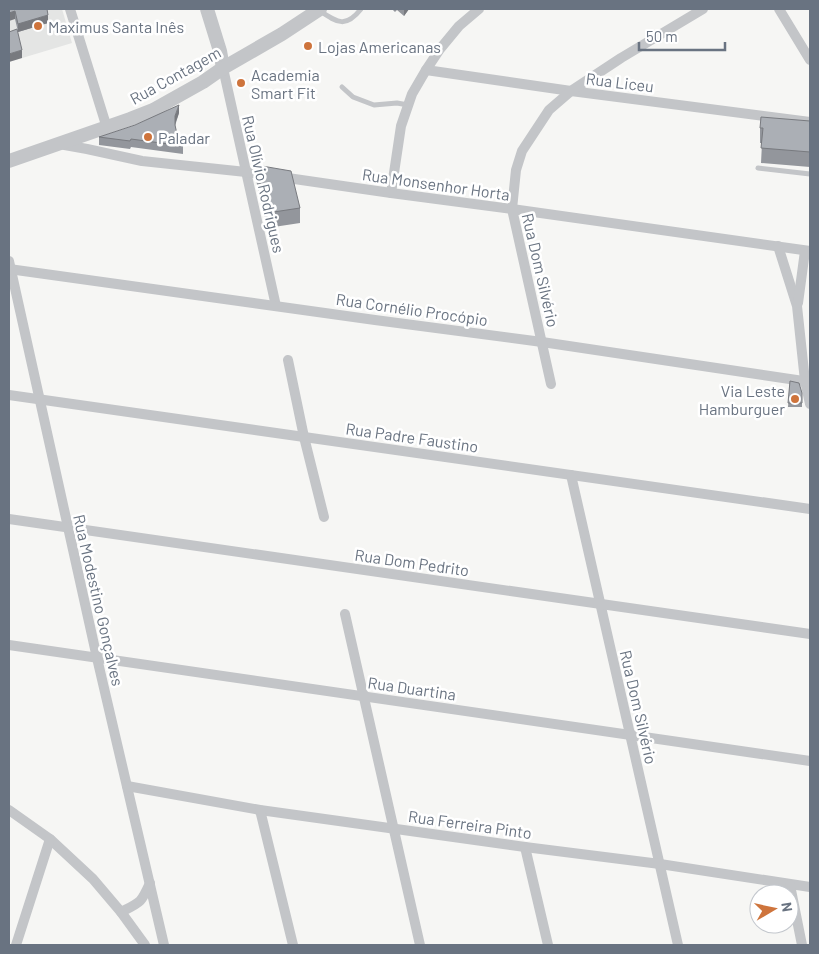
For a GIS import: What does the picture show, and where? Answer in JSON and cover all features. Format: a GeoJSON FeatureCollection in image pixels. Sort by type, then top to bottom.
{"type":"FeatureCollection","features":[{"type":"Feature","properties":{"kind":"street"},"geometry":{"type":"LineString","coordinates":[[70,9],[106,128]]}},
{"type":"Feature","properties":{"kind":"street"},"geometry":{"type":"LineString","coordinates":[[207,9],[220,51],[223,68]]}},
{"type":"Feature","properties":{"kind":"street","name":"Rua Contagem"},"geometry":{"type":"LineString","coordinates":[[9,161],[106,128],[152,110],[208,79],[319,9]]}},
{"type":"Feature","properties":{"kind":"street"},"geometry":{"type":"LineString","coordinates":[[391,193],[401,126],[412,94],[440,49],[459,26],[479,9]]}},
{"type":"Feature","properties":{"kind":"street","name":"Rua Dom Silvério"},"geometry":{"type":"LineString","coordinates":[[551,384],[512,209],[516,170],[522,151],[549,110],[571,91],[621,58],[704,9]]}},
{"type":"Feature","properties":{"kind":"street"},"geometry":{"type":"LineString","coordinates":[[779,9],[810,60]]}},
{"type":"Feature","properties":{"kind":"street","name":"Rua Olívio Rodrigues"},"geometry":{"type":"LineString","coordinates":[[223,68],[276,306]]}},
{"type":"Feature","properties":{"kind":"street","name":"Rua Liceu"},"geometry":{"type":"LineString","coordinates":[[426,70],[810,122]]}},
{"type":"Feature","properties":{"kind":"street","name":"Rua Monsenhor Horta"},"geometry":{"type":"LineString","coordinates":[[58,144],[142,161],[246,172],[808,251]]}},
{"type":"Feature","properties":{"kind":"street"},"geometry":{"type":"LineString","coordinates":[[778,246],[797,306],[810,404]]}},
{"type":"Feature","properties":{"kind":"street"},"geometry":{"type":"LineString","coordinates":[[797,306],[808,251]]}},
{"type":"Feature","properties":{"kind":"street","name":"Rua Cornélio Procópio"},"geometry":{"type":"LineString","coordinates":[[9,266],[276,306],[808,381]]}},
{"type":"Feature","properties":{"kind":"street","name":"Rua Modestino Gonçalves"},"geometry":{"type":"LineString","coordinates":[[9,266],[164,945]]}},
{"type":"Feature","properties":{"kind":"street"},"geometry":{"type":"LineString","coordinates":[[288,360],[304,437],[324,517]]}},
{"type":"Feature","properties":{"kind":"street","name":"Rua Padre Faustino"},"geometry":{"type":"LineString","coordinates":[[9,395],[810,509]]}},
{"type":"Feature","properties":{"kind":"street","name":"Rua Dom Silvério"},"geometry":{"type":"LineString","coordinates":[[571,475],[678,945]]}},
{"type":"Feature","properties":{"kind":"street","name":"Rua Dom Pedrito"},"geometry":{"type":"LineString","coordinates":[[9,519],[810,634]]}},
{"type":"Feature","properties":{"kind":"street"},"geometry":{"type":"LineString","coordinates":[[345,614],[420,945]]}},
{"type":"Feature","properties":{"kind":"street","name":"Rua Duartina"},"geometry":{"type":"LineString","coordinates":[[9,645],[810,761]]}},
{"type":"Feature","properties":{"kind":"street","name":"Rua Ferreira Pinto"},"geometry":{"type":"LineString","coordinates":[[127,786],[260,810],[660,864],[784,884]]}},
{"type":"Feature","properties":{"kind":"street"},"geometry":{"type":"LineString","coordinates":[[9,810],[50,839],[93,878],[145,945]]}},
{"type":"Feature","properties":{"kind":"street"},"geometry":{"type":"LineString","coordinates":[[260,810],[293,945]]}},
{"type":"Feature","properties":{"kind":"street"},"geometry":{"type":"LineString","coordinates":[[16,945],[50,839]]}},
{"type":"Feature","properties":{"kind":"street"},"geometry":{"type":"LineString","coordinates":[[524,847],[548,945]]}},
{"type":"Feature","properties":{"kind":"street"},"geometry":{"type":"LineString","coordinates":[[121,912],[138,903],[143,898],[150,883]]}},
{"type":"Feature","properties":{"kind":"street"},"geometry":{"type":"LineString","coordinates":[[799,930],[802,945]]}},
{"type":"Feature","properties":{"kind":"lane"},"geometry":{"type":"LineString","coordinates":[[319,9],[334,20],[344,22],[352,18],[361,9]]}},
{"type":"Feature","properties":{"kind":"lane"},"geometry":{"type":"LineString","coordinates":[[342,87],[353,97],[374,105],[397,103],[409,105]]}},
{"type":"Feature","properties":{"kind":"lane"},"geometry":{"type":"LineString","coordinates":[[758,168],[810,174]]}},
{"type":"Feature","properties":{"kind":"shaded area","name":"Maximus Santa Inês"},"geometry":{"type":"Polygon","coordinates":[[[9,9],[62,9],[72,43],[9,62],[9,9]]]}},
{"type":"Feature","properties":{"kind":"building"},"geometry":{"type":"Polygon","coordinates":[[[9,9],[47,9],[48,15],[18,24],[15,11],[9,13],[9,9]]]}},
{"type":"Feature","properties":{"kind":"building"},"geometry":{"type":"Polygon","coordinates":[[[17,29],[22,50],[9,54],[9,32],[17,29]]]}},
{"type":"Feature","properties":{"kind":"building"},"geometry":{"type":"Polygon","coordinates":[[[179,105],[175,116],[175,125],[183,146],[99,137],[135,125],[179,105]]]}},
{"type":"Feature","properties":{"kind":"building"},"geometry":{"type":"Polygon","coordinates":[[[761,117],[810,121],[810,152],[761,148],[763,128],[760,128],[761,117]]]}},
{"type":"Feature","properties":{"kind":"building"},"geometry":{"type":"Polygon","coordinates":[[[256,165],[291,171],[300,208],[267,213],[256,165]]]}},
{"type":"Feature","properties":{"kind":"building","name":"Via Leste Hamburguer"},"geometry":{"type":"Polygon","coordinates":[[[790,381],[799,383],[802,403],[788,403],[790,381]]]}},
{"type":"Feature","properties":{"kind":"place","name":"Maximus Santa Inês"},"geometry":{"type":"Point","coordinates":[38,26]}},
{"type":"Feature","properties":{"kind":"place","name":"Lojas Americanas"},"geometry":{"type":"Point","coordinates":[308,46]}},
{"type":"Feature","properties":{"kind":"place","name":"Academia Smart Fit"},"geometry":{"type":"Point","coordinates":[241,83]}},
{"type":"Feature","properties":{"kind":"place","name":"Paladar"},"geometry":{"type":"Point","coordinates":[148,137]}},
{"type":"Feature","properties":{"kind":"place","name":"Via Leste Hamburguer"},"geometry":{"type":"Point","coordinates":[795,399]}}]}
